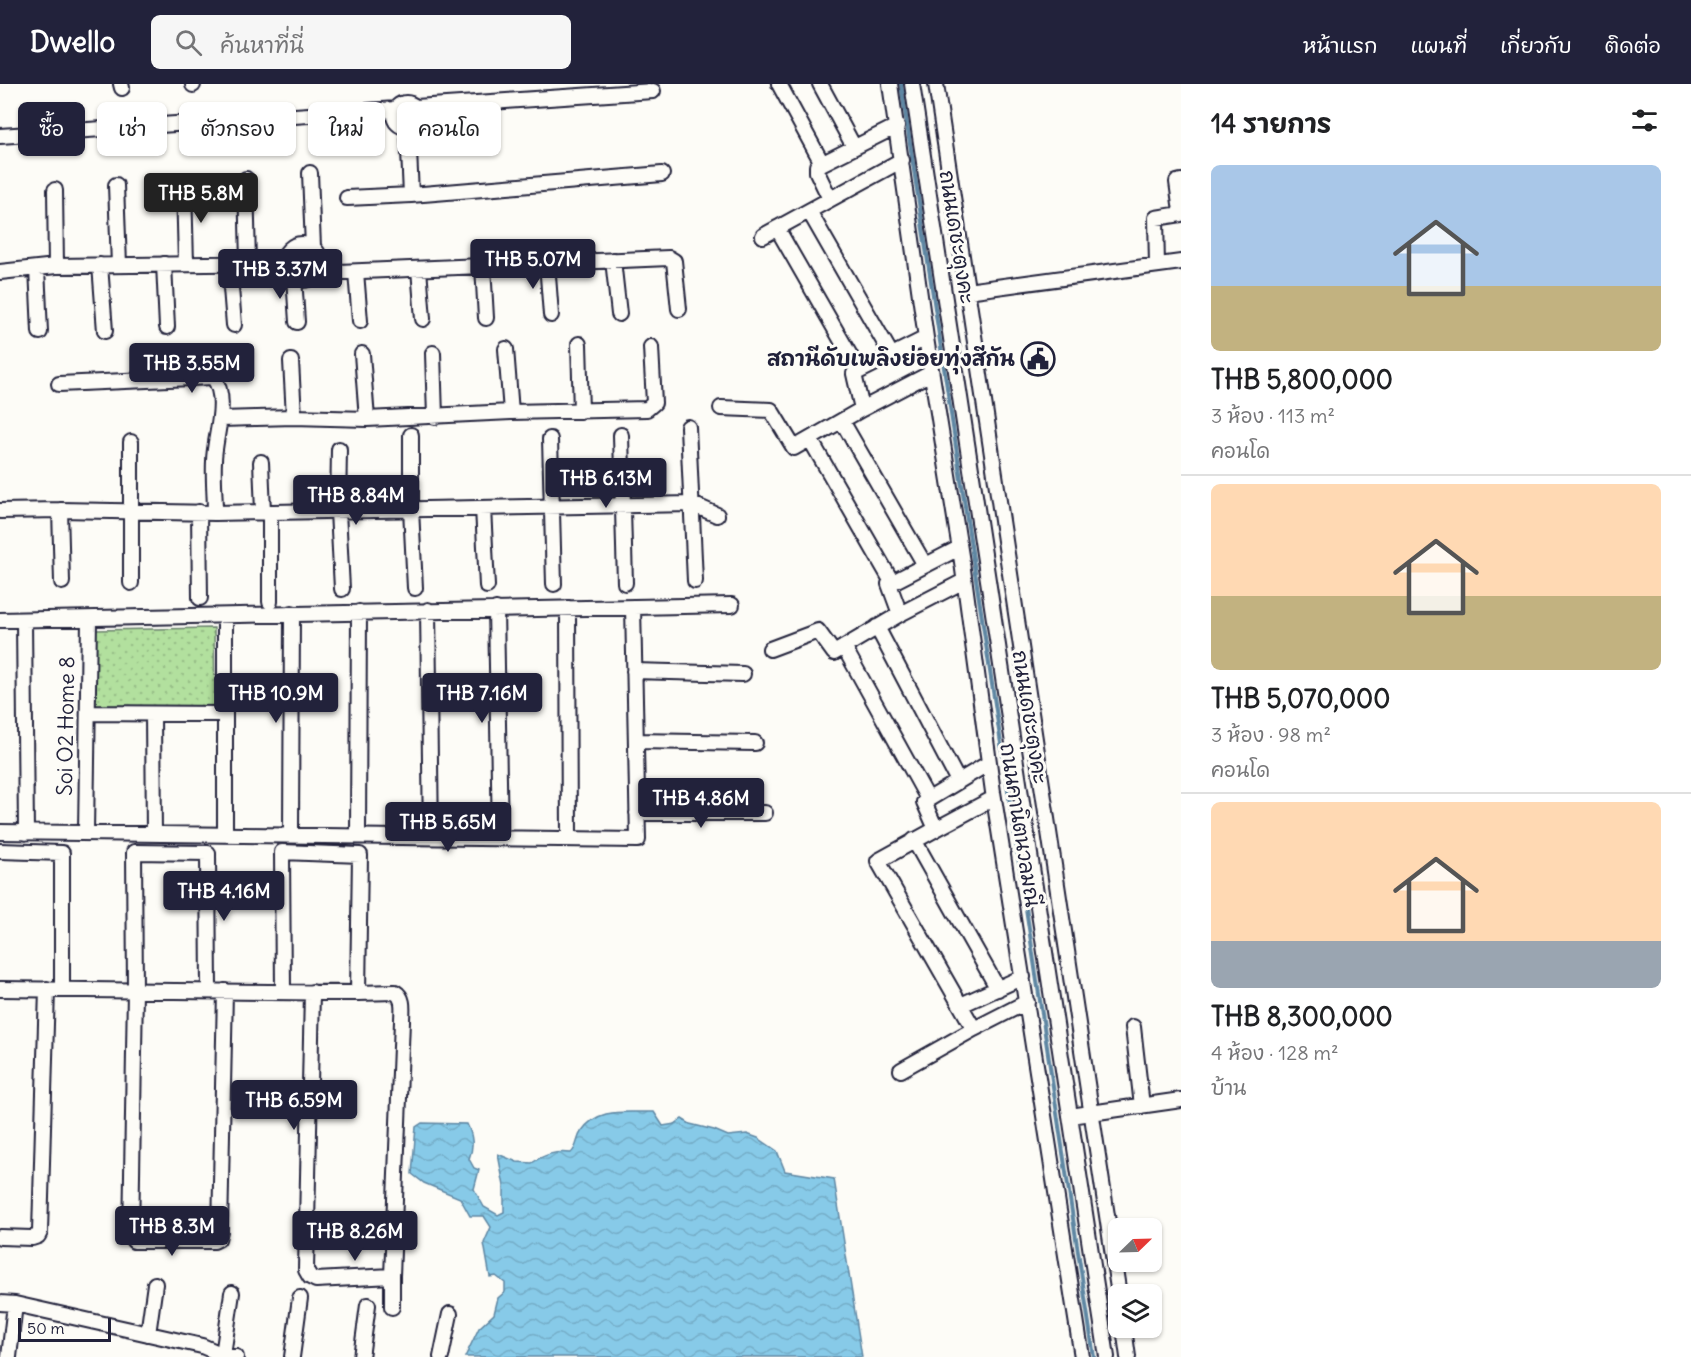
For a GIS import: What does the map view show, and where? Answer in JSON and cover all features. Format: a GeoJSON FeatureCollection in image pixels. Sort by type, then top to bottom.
{"type":"FeatureCollection","features":[{"type":"Feature","properties":{"kind":"street"},"geometry":{"type":"LineString","coordinates":[[779,84],[822,163]]}},
{"type":"Feature","properties":{"kind":"street"},"geometry":{"type":"LineString","coordinates":[[820,84],[854,147]]}},
{"type":"Feature","properties":{"kind":"street","name":"ถนนคานิตนวลมณี"},"geometry":{"type":"LineString","coordinates":[[890,84],[907,133],[902,160],[931,373],[1023,977],[1036,993],[1082,1357]]}},
{"type":"Feature","properties":{"kind":"street","name":"ถนนเดชะตุงคะ"},"geometry":{"type":"LineString","coordinates":[[912,84],[907,133],[989,585],[1036,993],[1070,1116],[1107,1357]]}},
{"type":"Feature","properties":{"kind":"street","name":"ถนนเดชะตุงคะ"},"geometry":{"type":"LineString","coordinates":[[936,84],[1117,1284]]}},
{"type":"Feature","properties":{"kind":"street"},"geometry":{"type":"LineString","coordinates":[[501,102],[653,92]]}},
{"type":"Feature","properties":{"kind":"street"},"geometry":{"type":"LineString","coordinates":[[0,136],[396,109],[394,113],[397,123]]}},
{"type":"Feature","properties":{"kind":"street"},"geometry":{"type":"LineString","coordinates":[[830,199],[817,172],[817,166],[854,147],[907,133]]}},
{"type":"Feature","properties":{"kind":"street"},"geometry":{"type":"LineString","coordinates":[[409,156],[411,195]]}},
{"type":"Feature","properties":{"kind":"street"},"geometry":{"type":"LineString","coordinates":[[763,236],[902,160]]}},
{"type":"Feature","properties":{"kind":"street"},"geometry":{"type":"LineString","coordinates":[[310,173],[313,247],[319,257],[318,268],[306,279],[294,277],[285,263],[287,252],[302,244],[313,247]]}},
{"type":"Feature","properties":{"kind":"street"},"geometry":{"type":"LineString","coordinates":[[346,198],[411,195],[662,174]]}},
{"type":"Feature","properties":{"kind":"street"},"geometry":{"type":"LineString","coordinates":[[246,179],[248,263]]}},
{"type":"Feature","properties":{"kind":"street"},"geometry":{"type":"LineString","coordinates":[[1157,265],[1156,218],[1181,213],[1177,182],[1181,181]]}},
{"type":"Feature","properties":{"kind":"street"},"geometry":{"type":"LineString","coordinates":[[116,185],[119,265]]}},
{"type":"Feature","properties":{"kind":"street"},"geometry":{"type":"LineString","coordinates":[[184,185],[186,264]]}},
{"type":"Feature","properties":{"kind":"street"},"geometry":{"type":"LineString","coordinates":[[55,190],[56,266]]}},
{"type":"Feature","properties":{"kind":"street"},"geometry":{"type":"LineString","coordinates":[[809,211],[891,354]]}},
{"type":"Feature","properties":{"kind":"street"},"geometry":{"type":"LineString","coordinates":[[777,228],[859,371]]}},
{"type":"Feature","properties":{"kind":"street"},"geometry":{"type":"LineString","coordinates":[[315,273],[669,258],[674,261],[679,309]]}},
{"type":"Feature","properties":{"kind":"street"},"geometry":{"type":"LineString","coordinates":[[613,260],[619,314]]}},
{"type":"Feature","properties":{"kind":"street"},"geometry":{"type":"LineString","coordinates":[[967,291],[1181,262]]}},
{"type":"Feature","properties":{"kind":"street"},"geometry":{"type":"LineString","coordinates":[[229,263],[234,325]]}},
{"type":"Feature","properties":{"kind":"street"},"geometry":{"type":"LineString","coordinates":[[0,272],[56,266],[285,263]]}},
{"type":"Feature","properties":{"kind":"street"},"geometry":{"type":"LineString","coordinates":[[547,263],[551,315]]}},
{"type":"Feature","properties":{"kind":"street"},"geometry":{"type":"LineString","coordinates":[[164,264],[167,327]]}},
{"type":"Feature","properties":{"kind":"street"},"geometry":{"type":"LineString","coordinates":[[100,265],[105,331]]}},
{"type":"Feature","properties":{"kind":"street"},"geometry":{"type":"LineString","coordinates":[[483,266],[486,318]]}},
{"type":"Feature","properties":{"kind":"street"},"geometry":{"type":"LineString","coordinates":[[37,268],[40,332]]}},
{"type":"Feature","properties":{"kind":"street"},"geometry":{"type":"LineString","coordinates":[[419,269],[423,319]]}},
{"type":"Feature","properties":{"kind":"street"},"geometry":{"type":"LineString","coordinates":[[356,272],[360,321]]}},
{"type":"Feature","properties":{"kind":"street"},"geometry":{"type":"LineString","coordinates":[[294,277],[297,322]]}},
{"type":"Feature","properties":{"kind":"street"},"geometry":{"type":"LineString","coordinates":[[862,409],[854,374],[926,338]]}},
{"type":"Feature","properties":{"kind":"street"},"geometry":{"type":"LineString","coordinates":[[579,344],[581,411]]}},
{"type":"Feature","properties":{"kind":"street"},"geometry":{"type":"LineString","coordinates":[[221,419],[294,417],[367,419],[511,412],[647,409],[654,404],[651,347]]}},
{"type":"Feature","properties":{"kind":"street"},"geometry":{"type":"LineString","coordinates":[[506,349],[511,412]]}},
{"type":"Feature","properties":{"kind":"street"},"geometry":{"type":"LineString","coordinates":[[434,352],[435,417]]}},
{"type":"Feature","properties":{"kind":"street"},"geometry":{"type":"LineString","coordinates":[[362,354],[367,419]]}},
{"type":"Feature","properties":{"kind":"street"},"geometry":{"type":"LineString","coordinates":[[291,361],[294,417]]}},
{"type":"Feature","properties":{"kind":"street"},"geometry":{"type":"LineString","coordinates":[[721,408],[771,410],[794,448],[931,373]]}},
{"type":"Feature","properties":{"kind":"street"},"geometry":{"type":"LineString","coordinates":[[59,384],[213,377],[218,386],[221,419],[213,458],[215,513]]}},
{"type":"Feature","properties":{"kind":"street"},"geometry":{"type":"LineString","coordinates":[[842,421],[925,565]]}},
{"type":"Feature","properties":{"kind":"street"},"geometry":{"type":"LineString","coordinates":[[688,427],[695,581]]}},
{"type":"Feature","properties":{"kind":"street"},"geometry":{"type":"LineString","coordinates":[[411,435],[411,509],[415,588]]}},
{"type":"Feature","properties":{"kind":"street"},"geometry":{"type":"LineString","coordinates":[[621,435],[621,505],[625,583]]}},
{"type":"Feature","properties":{"kind":"street"},"geometry":{"type":"LineString","coordinates":[[550,439],[550,506],[554,584]]}},
{"type":"Feature","properties":{"kind":"street"},"geometry":{"type":"LineString","coordinates":[[810,440],[892,582]]}},
{"type":"Feature","properties":{"kind":"street"},"geometry":{"type":"LineString","coordinates":[[131,442],[132,583]]}},
{"type":"Feature","properties":{"kind":"street"},"geometry":{"type":"LineString","coordinates":[[339,449],[338,511],[342,589]]}},
{"type":"Feature","properties":{"kind":"street"},"geometry":{"type":"LineString","coordinates":[[261,462],[267,512],[270,602]]}},
{"type":"Feature","properties":{"kind":"street"},"geometry":{"type":"LineString","coordinates":[[0,511],[215,513],[692,504],[717,515]]}},
{"type":"Feature","properties":{"kind":"street"},"geometry":{"type":"LineString","coordinates":[[483,508],[487,586]]}},
{"type":"Feature","properties":{"kind":"street"},"geometry":{"type":"LineString","coordinates":[[60,510],[62,582]]}},
{"type":"Feature","properties":{"kind":"street"},"geometry":{"type":"LineString","coordinates":[[199,512],[200,598]]}},
{"type":"Feature","properties":{"kind":"street"},"geometry":{"type":"LineString","coordinates":[[900,614],[889,586],[892,582],[959,548]]}},
{"type":"Feature","properties":{"kind":"street"},"geometry":{"type":"LineString","coordinates":[[770,649],[818,631],[834,653],[900,614],[964,581]]}},
{"type":"Feature","properties":{"kind":"street"},"geometry":{"type":"LineString","coordinates":[[989,585],[1011,582]]}},
{"type":"Feature","properties":{"kind":"street"},"geometry":{"type":"LineString","coordinates":[[0,620],[732,605]]}},
{"type":"Feature","properties":{"kind":"street"},"geometry":{"type":"LineString","coordinates":[[0,832],[638,840],[633,607]]}},
{"type":"Feature","properties":{"kind":"street"},"geometry":{"type":"LineString","coordinates":[[568,608],[569,839]]}},
{"type":"Feature","properties":{"kind":"street"},"geometry":{"type":"LineString","coordinates":[[496,609],[500,838]]}},
{"type":"Feature","properties":{"kind":"street"},"geometry":{"type":"LineString","coordinates":[[428,610],[431,837]]}},
{"type":"Feature","properties":{"kind":"street"},"geometry":{"type":"LineString","coordinates":[[358,836],[359,612]]}},
{"type":"Feature","properties":{"kind":"street"},"geometry":{"type":"LineString","coordinates":[[291,835],[292,613]]}},
{"type":"Feature","properties":{"kind":"street"},"geometry":{"type":"LineString","coordinates":[[225,616],[225,834]]}},
{"type":"Feature","properties":{"kind":"street","name":"Soi O2 Home 8"},"geometry":{"type":"LineString","coordinates":[[86,833],[88,619]]}},
{"type":"Feature","properties":{"kind":"street"},"geometry":{"type":"LineString","coordinates":[[24,620],[26,833]]}},
{"type":"Feature","properties":{"kind":"street"},"geometry":{"type":"LineString","coordinates":[[877,627],[958,781]]}},
{"type":"Feature","properties":{"kind":"street"},"geometry":{"type":"LineString","coordinates":[[844,647],[928,799]]}},
{"type":"Feature","properties":{"kind":"street"},"geometry":{"type":"LineString","coordinates":[[634,671],[743,674]]}},
{"type":"Feature","properties":{"kind":"street"},"geometry":{"type":"LineString","coordinates":[[88,713],[224,714]]}},
{"type":"Feature","properties":{"kind":"street"},"geometry":{"type":"LineString","coordinates":[[153,714],[154,834]]}},
{"type":"Feature","properties":{"kind":"street"},"geometry":{"type":"LineString","coordinates":[[636,741],[755,743]]}},
{"type":"Feature","properties":{"kind":"street"},"geometry":{"type":"LineString","coordinates":[[936,829],[924,802],[989,763]]}},
{"type":"Feature","properties":{"kind":"street"},"geometry":{"type":"LineString","coordinates":[[974,1029],[878,861],[994,798]]}},
{"type":"Feature","properties":{"kind":"street"},"geometry":{"type":"LineString","coordinates":[[637,813],[765,813]]}},
{"type":"Feature","properties":{"kind":"street"},"geometry":{"type":"LineString","coordinates":[[914,840],[998,989]]}},
{"type":"Feature","properties":{"kind":"street"},"geometry":{"type":"LineString","coordinates":[[0,851],[62,853],[62,990]]}},
{"type":"Feature","properties":{"kind":"street"},"geometry":{"type":"LineString","coordinates":[[209,991],[208,853],[134,852],[135,990],[131,1237],[137,1242],[214,1241],[218,1239],[225,991]]}},
{"type":"Feature","properties":{"kind":"street"},"geometry":{"type":"LineString","coordinates":[[283,992],[282,852],[360,855],[358,993]]}},
{"type":"Feature","properties":{"kind":"street"},"geometry":{"type":"LineString","coordinates":[[961,1005],[1023,977]]}},
{"type":"Feature","properties":{"kind":"street"},"geometry":{"type":"LineString","coordinates":[[0,989],[395,992],[401,996],[392,1307]]}},
{"type":"Feature","properties":{"kind":"street"},"geometry":{"type":"LineString","coordinates":[[0,1237],[32,1238],[38,1236],[40,1232],[47,989]]}},
{"type":"Feature","properties":{"kind":"street"},"geometry":{"type":"LineString","coordinates":[[312,992],[306,1270],[310,1277],[316,1280],[392,1276]]}},
{"type":"Feature","properties":{"kind":"street"},"geometry":{"type":"LineString","coordinates":[[901,1070],[1036,993]]}},
{"type":"Feature","properties":{"kind":"street"},"geometry":{"type":"LineString","coordinates":[[1132,1027],[1142,1106]]}},
{"type":"Feature","properties":{"kind":"street"},"geometry":{"type":"LineString","coordinates":[[1070,1116],[1181,1100]]}},
{"type":"Feature","properties":{"kind":"street"},"geometry":{"type":"LineString","coordinates":[[148,1334],[156,1284]]}},
{"type":"Feature","properties":{"kind":"street"},"geometry":{"type":"LineString","coordinates":[[0,1303],[15,1304],[148,1334],[202,1352],[229,1356],[232,1293]]}},
{"type":"Feature","properties":{"kind":"street"},"geometry":{"type":"LineString","coordinates":[[292,1357],[300,1298]]}},
{"type":"Feature","properties":{"kind":"street"},"geometry":{"type":"LineString","coordinates":[[9,1357],[15,1304]]}},
{"type":"Feature","properties":{"kind":"street"},"geometry":{"type":"LineString","coordinates":[[361,1357],[368,1305]]}},
{"type":"Feature","properties":{"kind":"street"},"geometry":{"type":"LineString","coordinates":[[441,1357],[450,1314]]}},
{"type":"Feature","properties":{"kind":"street"},"geometry":{"type":"LineString","coordinates":[[1125,1338],[1128,1357]]}},
{"type":"Feature","properties":{"kind":"green space"},"geometry":{"type":"Polygon","coordinates":[[[214,628],[215,707],[95,707],[96,630],[214,628]]]}},
{"type":"Feature","properties":{"kind":"water"},"geometry":{"type":"Polygon","coordinates":[[[654,1112],[663,1126],[675,1124],[682,1119],[690,1124],[728,1136],[747,1134],[758,1138],[777,1151],[785,1171],[834,1179],[862,1357],[465,1357],[479,1328],[494,1314],[498,1298],[505,1292],[505,1283],[496,1276],[490,1277],[484,1243],[491,1227],[484,1216],[470,1216],[460,1198],[424,1183],[412,1174],[416,1127],[422,1123],[467,1124],[472,1141],[469,1159],[474,1168],[479,1170],[474,1189],[484,1207],[498,1215],[504,1212],[504,1186],[498,1154],[517,1162],[532,1163],[550,1154],[571,1153],[581,1132],[596,1118],[613,1113],[654,1112]]]}},
{"type":"Feature","properties":{"kind":"waterway"},"geometry":{"type":"LineString","coordinates":[[901,84],[1094,1357]]}},
{"type":"Feature","properties":{"kind":"place","name":"สถานีดับเพลิงย่อยทุ่งสีกัน"},"geometry":{"type":"Point","coordinates":[1038,359]}}]}
